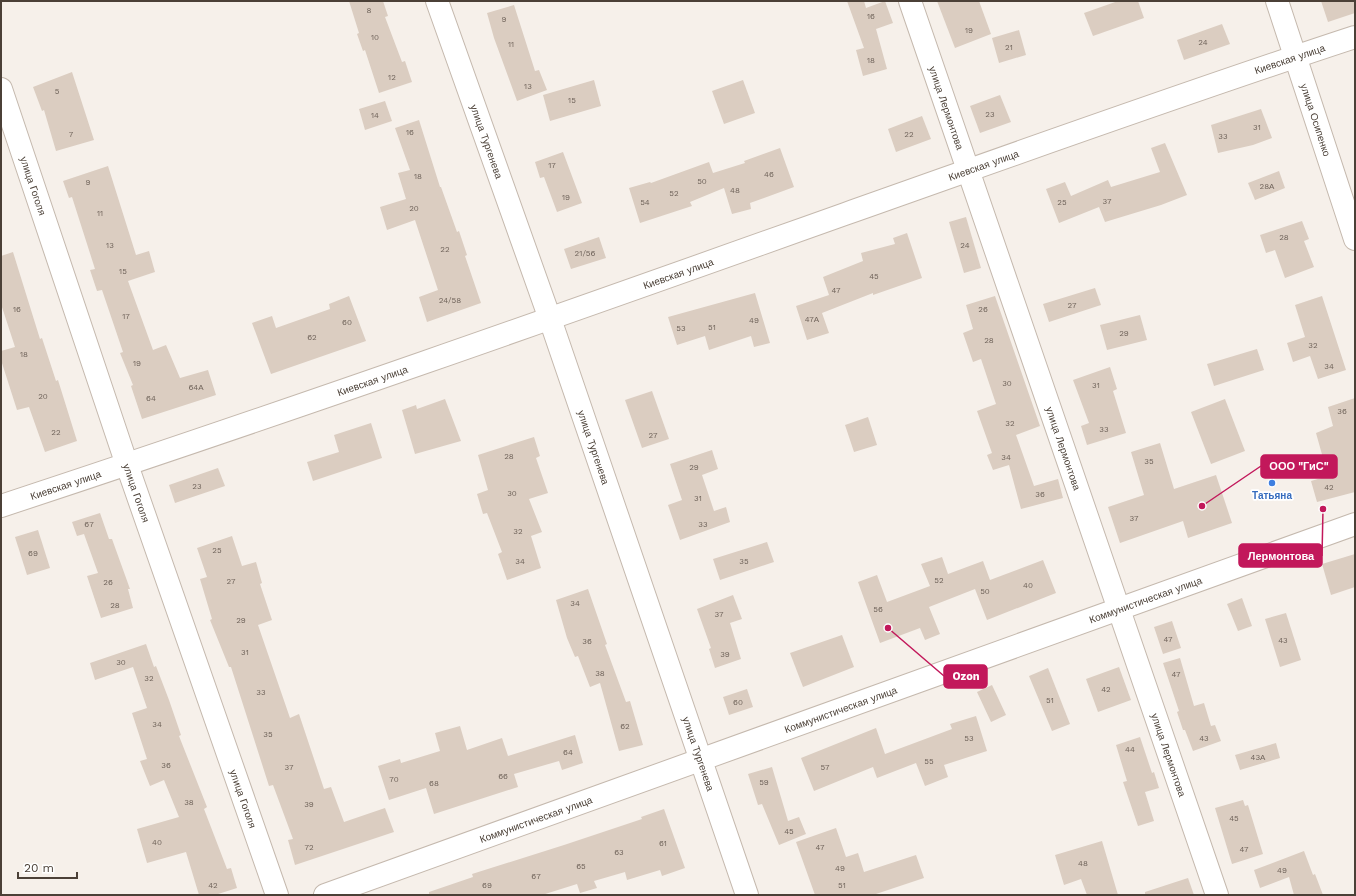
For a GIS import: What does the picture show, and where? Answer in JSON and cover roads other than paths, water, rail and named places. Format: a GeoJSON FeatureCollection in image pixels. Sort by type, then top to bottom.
{"type":"FeatureCollection","features":[{"type":"Feature","properties":{"kind":"street","name":"улица Тургенева"},"geometry":{"type":"LineString","coordinates":[[437,1],[550,319],[747,895]]}},
{"type":"Feature","properties":{"kind":"street","name":"улица Лермонтова"},"geometry":{"type":"LineString","coordinates":[[910,1],[1217,895]]}},
{"type":"Feature","properties":{"kind":"street","name":"улица Осипенко"},"geometry":{"type":"LineString","coordinates":[[1277,1],[1355,239]]}},
{"type":"Feature","properties":{"kind":"street","name":"Киевская улица"},"geometry":{"type":"LineString","coordinates":[[1,506],[127,465],[550,319],[969,170],[1296,56],[1355,37]]}},
{"type":"Feature","properties":{"kind":"street","name":"улица Гоголя"},"geometry":{"type":"LineString","coordinates":[[1,89],[127,465],[277,895]]}},
{"type":"Feature","properties":{"kind":"street","name":"Коммунистическая улица"},"geometry":{"type":"LineString","coordinates":[[325,895],[1355,524]]}},
{"type":"Feature","properties":{"kind":"place","name":"Татьяна"},"geometry":{"type":"Point","coordinates":[1272,483]}},
{"type":"Feature","properties":{"kind":"place","name":"ООО \"ГиС\""},"geometry":{"type":"Point","coordinates":[1202,506]}},
{"type":"Feature","properties":{"kind":"place","name":"Лермонтова"},"geometry":{"type":"Point","coordinates":[1323,509]}},
{"type":"Feature","properties":{"kind":"place","name":"Ozon"},"geometry":{"type":"Point","coordinates":[888,628]}}]}
